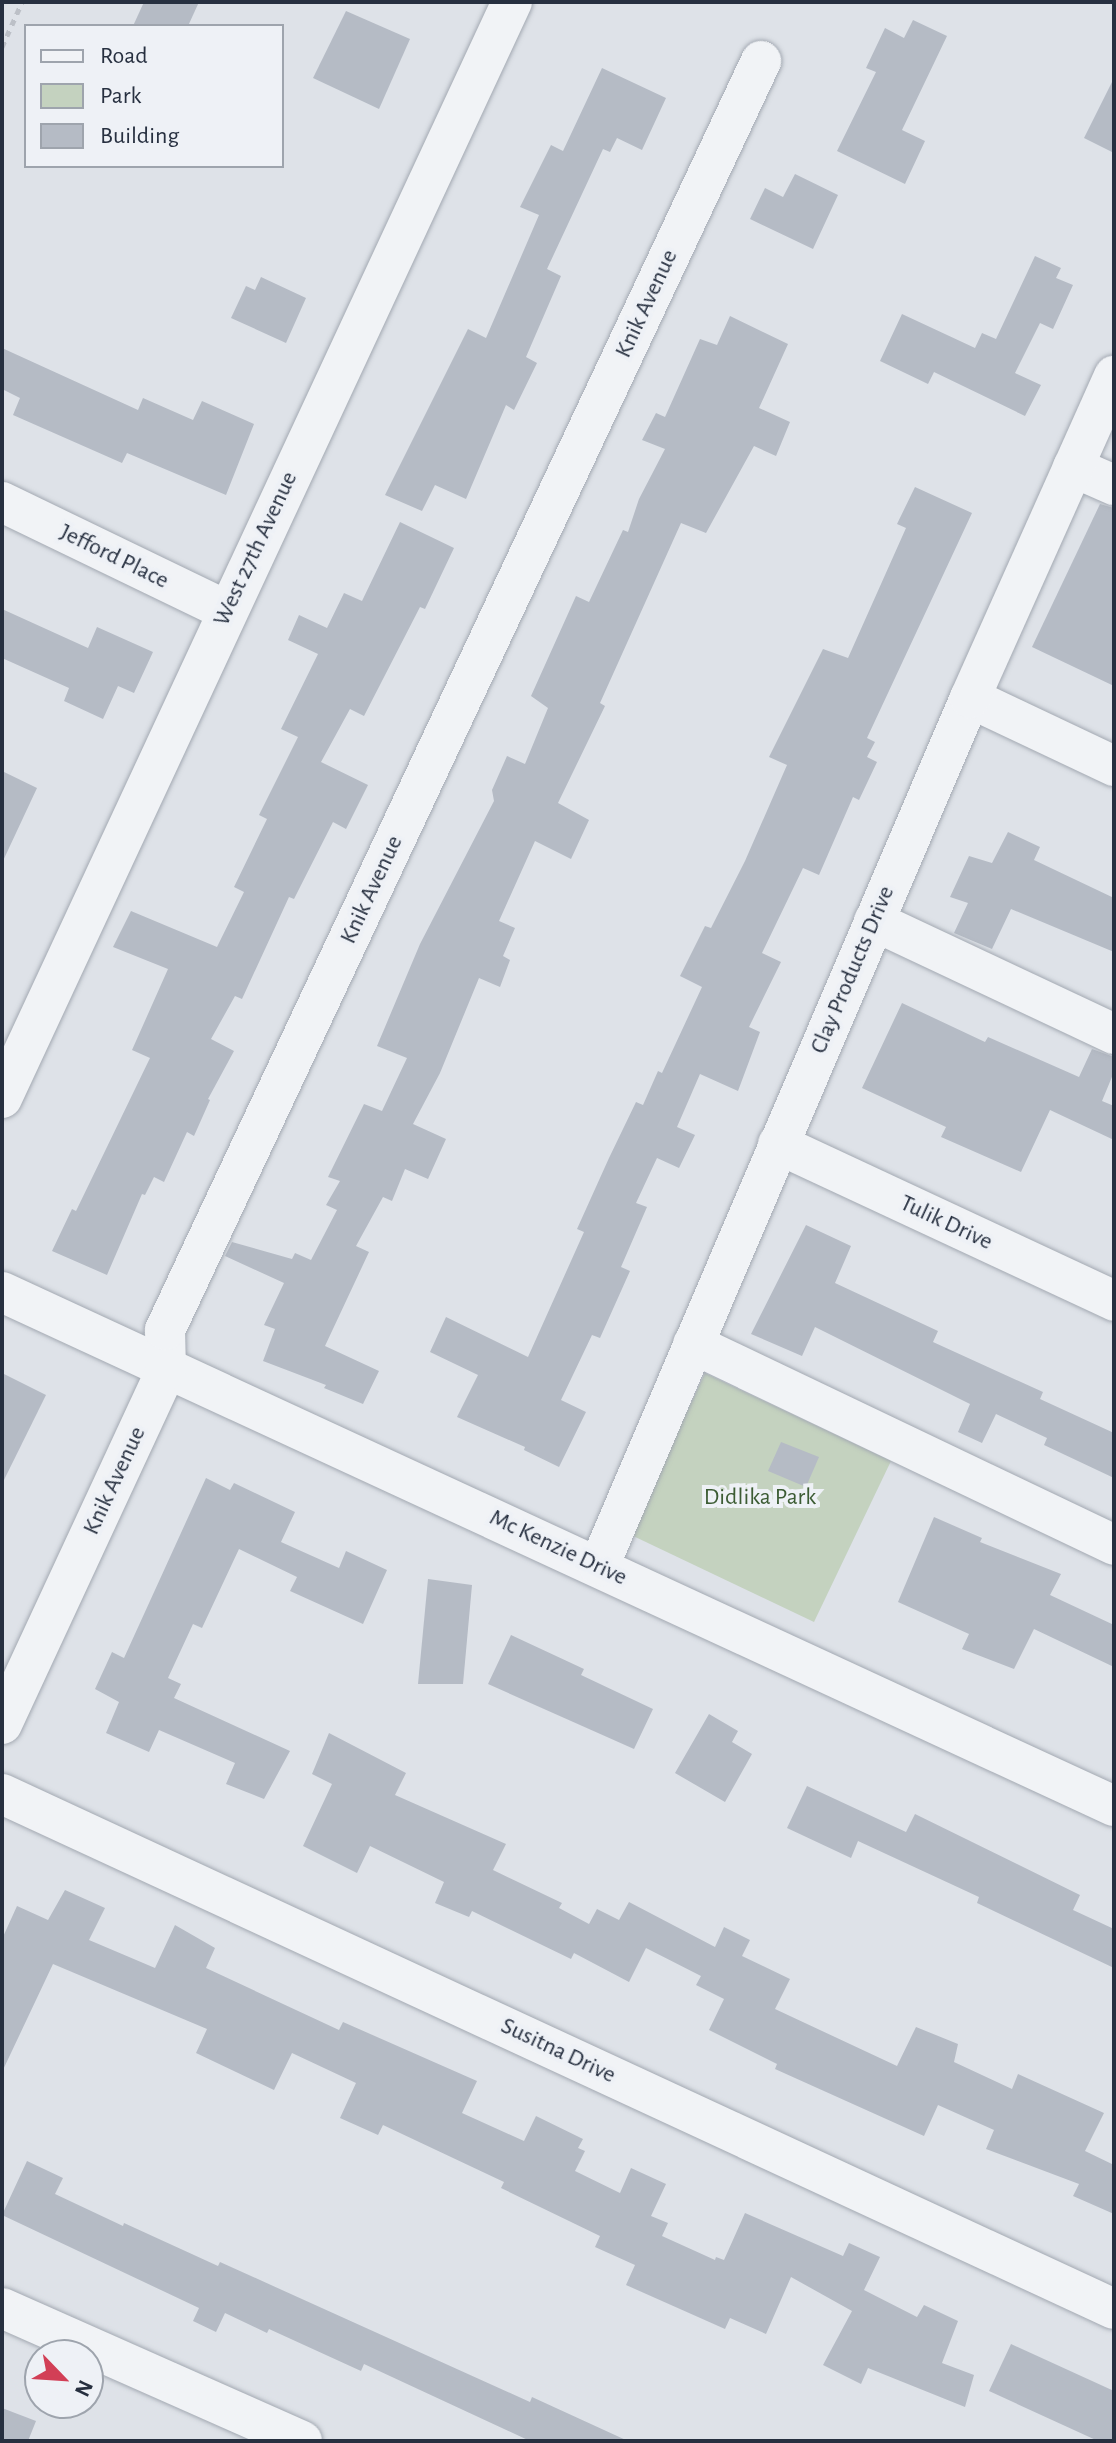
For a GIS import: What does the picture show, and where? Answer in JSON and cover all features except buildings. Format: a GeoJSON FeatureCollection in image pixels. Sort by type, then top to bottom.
{"type":"FeatureCollection","features":[{"type":"Feature","properties":{"kind":"street","name":"West 27th Avenue"},"geometry":{"type":"LineString","coordinates":[[2,1098],[512,2]]}},
{"type":"Feature","properties":{"kind":"street","name":"Knik Avenue"},"geometry":{"type":"LineString","coordinates":[[2,1724],[166,1370],[165,1330],[761,61]]}},
{"type":"Feature","properties":{"kind":"street","name":"Clay Products Drive"},"geometry":{"type":"LineString","coordinates":[[599,1566],[970,698],[1114,376]]}},
{"type":"Feature","properties":{"kind":"street"},"geometry":{"type":"LineString","coordinates":[[1073,467],[1114,485]]}},
{"type":"Feature","properties":{"kind":"street","name":"Jefford Place"},"geometry":{"type":"LineString","coordinates":[[2,502],[227,611]]}},
{"type":"Feature","properties":{"kind":"street"},"geometry":{"type":"LineString","coordinates":[[970,698],[1114,766]]}},
{"type":"Feature","properties":{"kind":"street"},"geometry":{"type":"LineString","coordinates":[[874,921],[1114,1034]]}},
{"type":"Feature","properties":{"kind":"street","name":"Tulik Drive"},"geometry":{"type":"LineString","coordinates":[[778,1144],[1114,1301]]}},
{"type":"Feature","properties":{"kind":"street","name":"Mc Kenzie Drive"},"geometry":{"type":"LineString","coordinates":[[2,1292],[1114,1806]]}},
{"type":"Feature","properties":{"kind":"street"},"geometry":{"type":"LineString","coordinates":[[693,1344],[1114,1545]]}},
{"type":"Feature","properties":{"kind":"street","name":"Susitna Drive"},"geometry":{"type":"LineString","coordinates":[[2,1794],[1114,2309]]}},
{"type":"Feature","properties":{"kind":"street"},"geometry":{"type":"LineString","coordinates":[[2,2308],[302,2441]]}},
{"type":"Feature","properties":{"kind":"path"},"geometry":{"type":"LineString","coordinates":[[2,47],[22,2]]}},
{"type":"Feature","properties":{"kind":"green space","name":"Didlika Park"},"geometry":{"type":"Polygon","coordinates":[[[705,1373],[891,1461],[814,1622],[629,1534],[705,1373]]]}}]}
